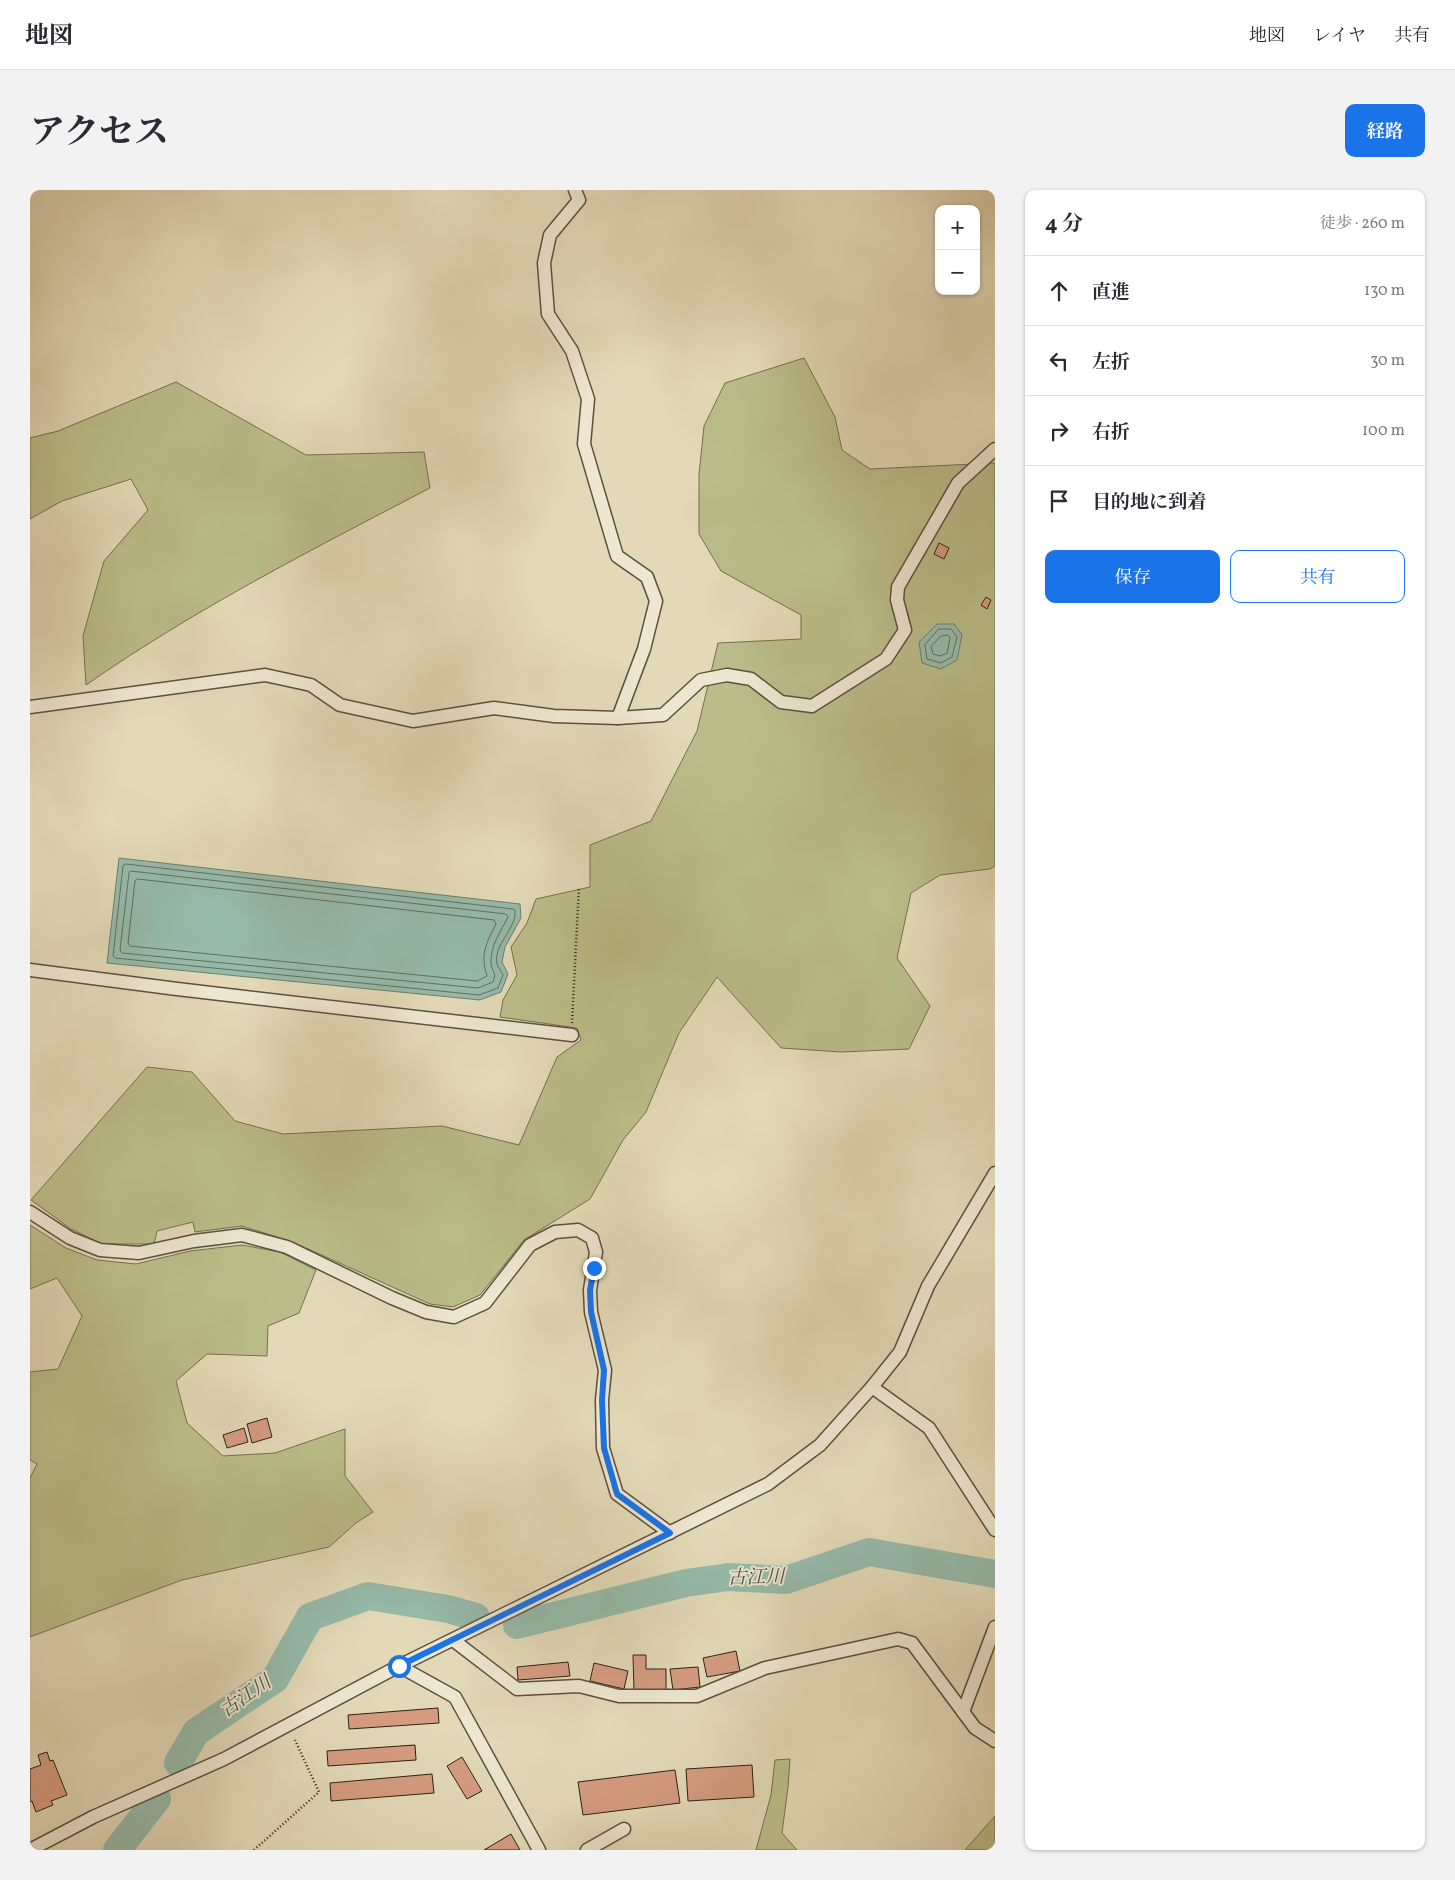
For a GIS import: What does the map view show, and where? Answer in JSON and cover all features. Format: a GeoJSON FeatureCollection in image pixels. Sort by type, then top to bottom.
{"type":"FeatureCollection","features":[{"type":"Feature","properties":{"kind":"street"},"geometry":{"type":"LineString","coordinates":[[576,190],[579,200],[550,235],[544,263],[548,314],[572,351],[588,399],[584,444],[617,556],[648,577],[656,601],[644,649],[618,718]]}},
{"type":"Feature","properties":{"kind":"street"},"geometry":{"type":"LineString","coordinates":[[30,707],[265,675],[311,685],[340,706],[413,721],[494,708],[554,716],[618,718],[662,715],[701,680],[727,676],[751,679],[781,702],[812,706],[886,659],[905,630],[897,600],[898,586],[958,483],[995,449]]}},
{"type":"Feature","properties":{"kind":"street"},"geometry":{"type":"LineString","coordinates":[[30,970],[572,1035]]}},
{"type":"Feature","properties":{"kind":"street"},"geometry":{"type":"LineString","coordinates":[[30,1850],[93,1817],[224,1758],[399,1666],[768,1484],[820,1445],[872,1387],[900,1352],[928,1286],[995,1173]]}},
{"type":"Feature","properties":{"kind":"street"},"geometry":{"type":"LineString","coordinates":[[30,1212],[70,1238],[100,1250],[139,1253],[194,1241],[242,1235],[287,1247],[392,1298],[426,1312],[454,1318],[485,1303],[530,1245],[555,1232],[578,1230],[592,1238],[596,1252],[590,1290],[591,1312],[604,1370],[602,1400],[604,1448],[617,1494],[670,1533]]}},
{"type":"Feature","properties":{"kind":"street"},"geometry":{"type":"LineString","coordinates":[[872,1387],[929,1428],[995,1530]]}},
{"type":"Feature","properties":{"kind":"street"},"geometry":{"type":"LineString","coordinates":[[962,1712],[995,1627]]}},
{"type":"Feature","properties":{"kind":"street"},"geometry":{"type":"LineString","coordinates":[[453,1640],[517,1689],[579,1686],[619,1696],[697,1696],[765,1668],[898,1639],[912,1643],[975,1728],[995,1741]]}},
{"type":"Feature","properties":{"kind":"street"},"geometry":{"type":"LineString","coordinates":[[399,1666],[455,1697],[539,1850]]}},
{"type":"Feature","properties":{"kind":"street"},"geometry":{"type":"LineString","coordinates":[[587,1850],[624,1829]]}},
{"type":"Feature","properties":{"kind":"path"},"geometry":{"type":"LineString","coordinates":[[572,1035],[579,887]]}},
{"type":"Feature","properties":{"kind":"path"},"geometry":{"type":"LineString","coordinates":[[254,1850],[318,1792],[288,1724]]}},
{"type":"Feature","properties":{"kind":"green space"},"geometry":{"type":"Polygon","coordinates":[[[804,358],[835,417],[842,450],[870,469],[995,463],[995,866],[990,869],[940,875],[911,893],[897,958],[930,1006],[909,1049],[841,1052],[781,1048],[717,977],[679,1033],[646,1112],[623,1140],[590,1199],[524,1240],[480,1295],[453,1307],[430,1304],[293,1242],[242,1226],[195,1232],[193,1222],[157,1231],[154,1244],[102,1244],[71,1229],[31,1200],[147,1067],[192,1072],[235,1121],[283,1134],[442,1126],[519,1145],[557,1057],[581,1040],[577,1028],[500,1017],[503,1000],[517,975],[511,947],[527,923],[536,899],[590,887],[590,845],[651,821],[697,731],[718,643],[801,639],[801,615],[721,571],[699,534],[699,474],[704,426],[725,383],[804,358]]]}},
{"type":"Feature","properties":{"kind":"green space"},"geometry":{"type":"Polygon","coordinates":[[[176,382],[306,455],[424,452],[430,488],[298,557],[212,605],[127,657],[86,685],[83,636],[104,561],[148,510],[131,479],[62,501],[30,519],[30,438],[58,431],[176,382]]]}},
{"type":"Feature","properties":{"kind":"green space"},"geometry":{"type":"Polygon","coordinates":[[[30,1225],[66,1248],[97,1260],[136,1264],[190,1251],[242,1245],[280,1252],[316,1270],[299,1313],[268,1326],[267,1356],[207,1354],[176,1381],[187,1423],[223,1456],[275,1453],[345,1429],[345,1476],[373,1512],[356,1523],[329,1547],[182,1580],[30,1637],[30,1478],[37,1464],[30,1460],[30,1372],[58,1369],[82,1316],[57,1278],[30,1289],[30,1225]]]}},
{"type":"Feature","properties":{"kind":"green space"},"geometry":{"type":"Polygon","coordinates":[[[790,1759],[782,1833],[797,1850],[756,1850],[771,1795],[775,1760],[790,1759]]]}},
{"type":"Feature","properties":{"kind":"green space"},"geometry":{"type":"Polygon","coordinates":[[[995,1816],[995,1850],[965,1850],[995,1816]]]}},
{"type":"Feature","properties":{"kind":"water"},"geometry":{"type":"Polygon","coordinates":[[[937,624],[954,624],[962,635],[957,660],[941,669],[922,663],[919,642],[937,624]]]}},
{"type":"Feature","properties":{"kind":"water"},"geometry":{"type":"Polygon","coordinates":[[[119,858],[520,904],[521,918],[505,947],[502,962],[508,974],[501,992],[480,1000],[107,963],[119,858]]]}},
{"type":"Feature","properties":{"kind":"building"},"geometry":{"type":"Polygon","coordinates":[[[939,543],[949,548],[944,559],[934,554],[939,543]]]}},
{"type":"Feature","properties":{"kind":"building"},"geometry":{"type":"Polygon","coordinates":[[[986,597],[991,600],[987,609],[981,605],[986,597]]]}},
{"type":"Feature","properties":{"kind":"building"},"geometry":{"type":"Polygon","coordinates":[[[267,1418],[272,1437],[252,1443],[247,1424],[267,1418]]]}},
{"type":"Feature","properties":{"kind":"building"},"geometry":{"type":"Polygon","coordinates":[[[244,1428],[248,1442],[227,1448],[223,1435],[244,1428]]]}},
{"type":"Feature","properties":{"kind":"building"},"geometry":{"type":"Polygon","coordinates":[[[736,1651],[740,1671],[707,1677],[703,1658],[736,1651]]]}},
{"type":"Feature","properties":{"kind":"building"},"geometry":{"type":"Polygon","coordinates":[[[633,1655],[646,1655],[646,1669],[666,1669],[666,1691],[634,1691],[633,1655]]]}},
{"type":"Feature","properties":{"kind":"building"},"geometry":{"type":"Polygon","coordinates":[[[568,1662],[570,1676],[518,1680],[517,1667],[568,1662]]]}},
{"type":"Feature","properties":{"kind":"building"},"geometry":{"type":"Polygon","coordinates":[[[594,1663],[628,1671],[624,1689],[590,1681],[594,1663]]]}},
{"type":"Feature","properties":{"kind":"building"},"geometry":{"type":"Polygon","coordinates":[[[698,1667],[700,1687],[673,1690],[670,1669],[698,1667]]]}},
{"type":"Feature","properties":{"kind":"building"},"geometry":{"type":"Polygon","coordinates":[[[438,1708],[439,1723],[349,1729],[348,1715],[438,1708]]]}},
{"type":"Feature","properties":{"kind":"building"},"geometry":{"type":"Polygon","coordinates":[[[415,1745],[416,1760],[328,1766],[327,1751],[415,1745]]]}},
{"type":"Feature","properties":{"kind":"building"},"geometry":{"type":"Polygon","coordinates":[[[47,1752],[50,1761],[53,1760],[67,1795],[51,1801],[53,1805],[36,1812],[32,1801],[30,1802],[30,1769],[41,1765],[38,1755],[47,1752]]]}},
{"type":"Feature","properties":{"kind":"building"},"geometry":{"type":"Polygon","coordinates":[[[462,1757],[482,1791],[467,1799],[447,1766],[462,1757]]]}},
{"type":"Feature","properties":{"kind":"building"},"geometry":{"type":"Polygon","coordinates":[[[752,1765],[754,1797],[688,1801],[686,1769],[752,1765]]]}},
{"type":"Feature","properties":{"kind":"building"},"geometry":{"type":"Polygon","coordinates":[[[675,1770],[680,1803],[583,1815],[578,1782],[675,1770]]]}},
{"type":"Feature","properties":{"kind":"building"},"geometry":{"type":"Polygon","coordinates":[[[432,1774],[434,1793],[331,1801],[330,1783],[432,1774]]]}},
{"type":"Feature","properties":{"kind":"building"},"geometry":{"type":"Polygon","coordinates":[[[511,1834],[520,1850],[484,1850],[511,1834]]]}},
{"type":"Feature","properties":{"kind":"waterway","name":"古江川"},"geometry":{"type":"LineString","coordinates":[[517,1625],[686,1583],[728,1577],[786,1580],[869,1552],[995,1574]]}},
{"type":"Feature","properties":{"kind":"waterway","name":"古江川"},"geometry":{"type":"LineString","coordinates":[[178,1763],[196,1732],[275,1679],[310,1617],[368,1596],[448,1609],[476,1617]]}},
{"type":"Feature","properties":{"kind":"waterway","name":"古江川"},"geometry":{"type":"LineString","coordinates":[[117,1850],[157,1799]]}},
{"type":"Feature","properties":{"kind":"route"},"geometry":{"type":"LineString","coordinates":[[399,1666],[670,1533],[617,1494],[604,1448],[602,1400],[604,1370],[591,1312],[590,1290],[594,1268]]}}]}
